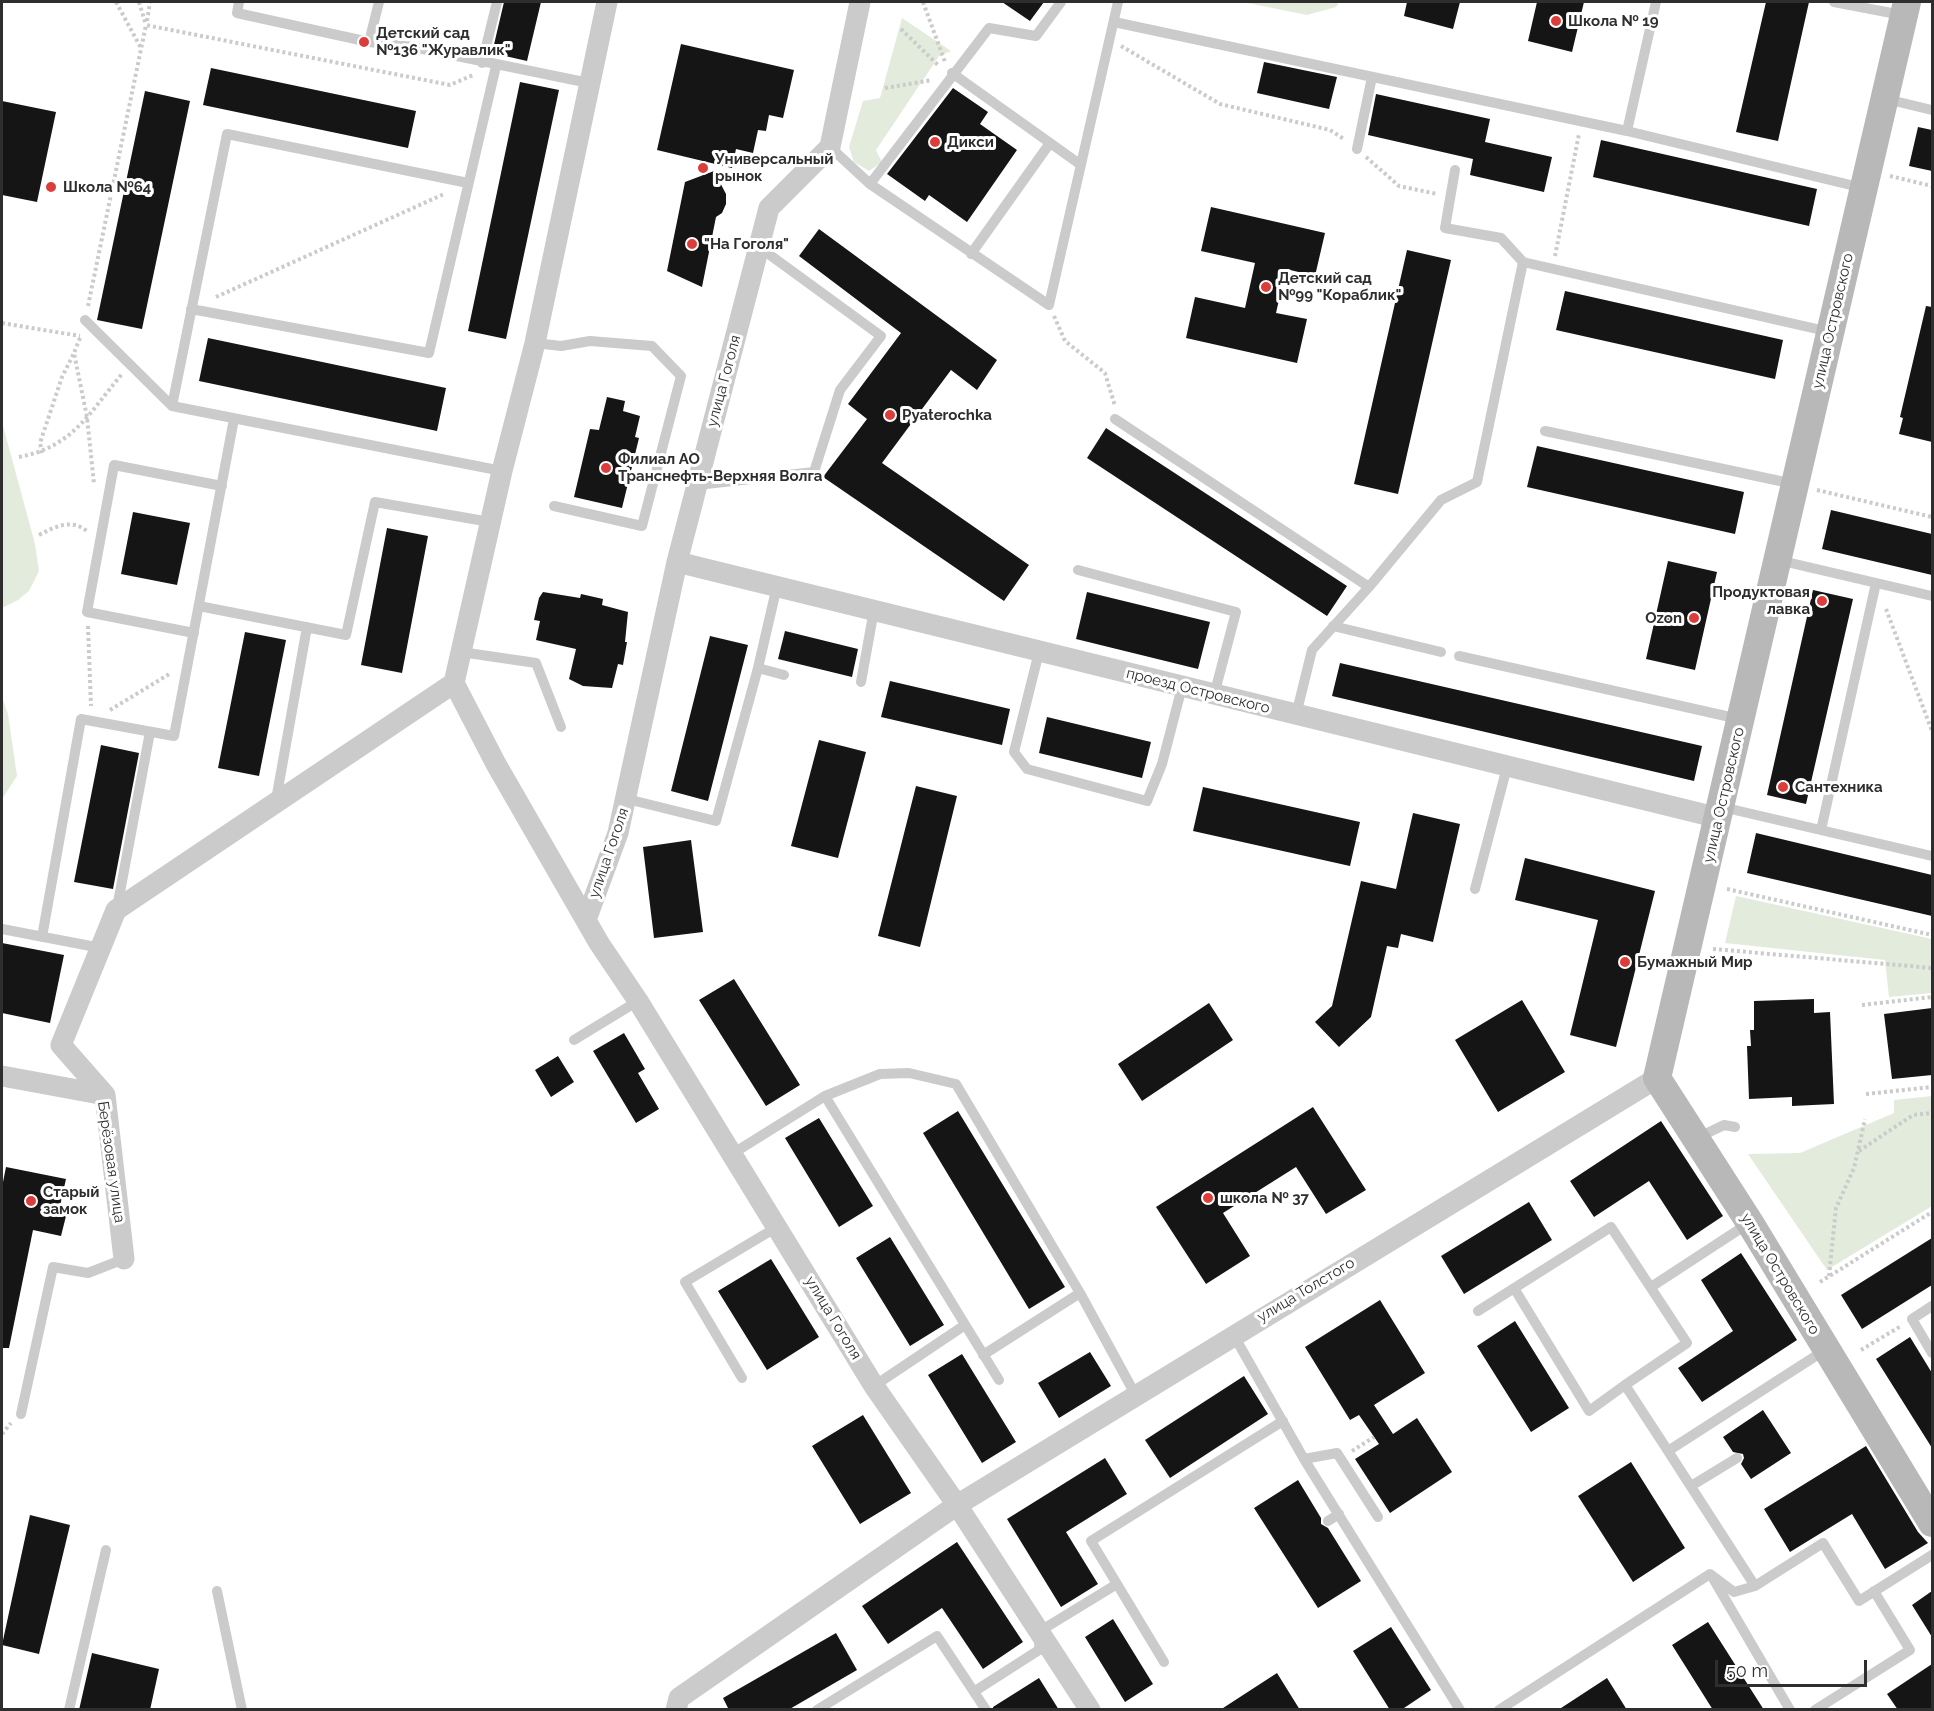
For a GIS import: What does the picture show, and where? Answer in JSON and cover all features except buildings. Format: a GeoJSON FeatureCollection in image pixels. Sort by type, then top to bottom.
{"type":"FeatureCollection","features":[{"type":"Feature","properties":{"kind":"street"},"geometry":{"type":"LineString","coordinates":[[105,1095],[62,1045],[117,910],[276,800],[454,683],[502,471],[535,343],[607,2]]}},
{"type":"Feature","properties":{"kind":"street"},"geometry":{"type":"LineString","coordinates":[[830,147],[860,2]]}},
{"type":"Feature","properties":{"kind":"street","name":"улица Островского"},"geometry":{"type":"LineString","coordinates":[[1905,9],[1657,1078],[1750,1223],[1932,1523]]}},
{"type":"Feature","properties":{"kind":"street","name":"улица Гоголя"},"geometry":{"type":"LineString","coordinates":[[586,920],[618,833],[627,799],[677,562],[769,208],[830,147]]}},
{"type":"Feature","properties":{"kind":"street","name":"проезд Островского"},"geometry":{"type":"LineString","coordinates":[[677,562],[1507,768],[1720,812]]}},
{"type":"Feature","properties":{"kind":"street","name":"улица Гоголя"},"geometry":{"type":"LineString","coordinates":[[454,683],[496,764],[586,920],[874,1386],[957,1504],[1090,1710]]}},
{"type":"Feature","properties":{"kind":"street","name":"Берёзовая улица"},"geometry":{"type":"LineString","coordinates":[[2,1076],[105,1095],[124,1259]]}},
{"type":"Feature","properties":{"kind":"street","name":"улица Толстого"},"geometry":{"type":"LineString","coordinates":[[676,1710],[679,1698],[957,1504],[1657,1078]]}},
{"type":"Feature","properties":{"kind":"lane"},"geometry":{"type":"LineString","coordinates":[[239,2],[237,12],[369,42],[413,47],[496,66],[589,83]]}},
{"type":"Feature","properties":{"kind":"lane"},"geometry":{"type":"LineString","coordinates":[[369,42],[379,2]]}},
{"type":"Feature","properties":{"kind":"lane"},"geometry":{"type":"LineString","coordinates":[[482,63],[497,2]]}},
{"type":"Feature","properties":{"kind":"lane"},"geometry":{"type":"LineString","coordinates":[[870,184],[988,28],[1036,36],[1061,2]]}},
{"type":"Feature","properties":{"kind":"lane"},"geometry":{"type":"LineString","coordinates":[[830,147],[870,184],[1049,305],[1118,2]]}},
{"type":"Feature","properties":{"kind":"lane"},"geometry":{"type":"LineString","coordinates":[[1627,131],[1656,2]]}},
{"type":"Feature","properties":{"kind":"lane"},"geometry":{"type":"LineString","coordinates":[[1834,2],[1905,9]]}},
{"type":"Feature","properties":{"kind":"lane"},"geometry":{"type":"LineString","coordinates":[[1114,22],[1627,131],[1866,179]]}},
{"type":"Feature","properties":{"kind":"lane"},"geometry":{"type":"LineString","coordinates":[[191,309],[429,353],[496,66]]}},
{"type":"Feature","properties":{"kind":"lane"},"geometry":{"type":"LineString","coordinates":[[951,75],[1081,165]]}},
{"type":"Feature","properties":{"kind":"lane"},"geometry":{"type":"LineString","coordinates":[[1357,149],[1372,77]]}},
{"type":"Feature","properties":{"kind":"lane"},"geometry":{"type":"LineString","coordinates":[[1884,99],[1932,110]]}},
{"type":"Feature","properties":{"kind":"lane"},"geometry":{"type":"LineString","coordinates":[[172,406],[227,134],[468,183]]}},
{"type":"Feature","properties":{"kind":"lane"},"geometry":{"type":"LineString","coordinates":[[971,254],[1050,143]]}},
{"type":"Feature","properties":{"kind":"lane"},"geometry":{"type":"LineString","coordinates":[[1455,170],[1445,228],[1501,238],[1523,262],[1831,332]]}},
{"type":"Feature","properties":{"kind":"lane"},"geometry":{"type":"LineString","coordinates":[[697,485],[814,472],[840,390],[881,336],[759,247]]}},
{"type":"Feature","properties":{"kind":"lane"},"geometry":{"type":"LineString","coordinates":[[1296,714],[1312,650],[1369,587],[1441,500],[1476,482],[1523,262]]}},
{"type":"Feature","properties":{"kind":"lane"},"geometry":{"type":"LineString","coordinates":[[85,320],[172,406],[502,471]]}},
{"type":"Feature","properties":{"kind":"lane"},"geometry":{"type":"LineString","coordinates":[[535,343],[561,346],[590,341],[652,346],[681,376],[642,526],[554,506]]}},
{"type":"Feature","properties":{"kind":"lane"},"geometry":{"type":"LineString","coordinates":[[42,937],[81,719],[174,736],[234,419]]}},
{"type":"Feature","properties":{"kind":"lane"},"geometry":{"type":"LineString","coordinates":[[1115,419],[1369,587]]}},
{"type":"Feature","properties":{"kind":"lane"},"geometry":{"type":"LineString","coordinates":[[1545,431],[1795,485]]}},
{"type":"Feature","properties":{"kind":"lane"},"geometry":{"type":"LineString","coordinates":[[194,633],[87,612],[114,465],[222,486]]}},
{"type":"Feature","properties":{"kind":"lane"},"geometry":{"type":"LineString","coordinates":[[199,606],[346,635],[375,501],[490,522]]}},
{"type":"Feature","properties":{"kind":"lane"},"geometry":{"type":"LineString","coordinates":[[1778,560],[1932,597]]}},
{"type":"Feature","properties":{"kind":"lane"},"geometry":{"type":"LineString","coordinates":[[1078,570],[1236,612],[1214,695]]}},
{"type":"Feature","properties":{"kind":"lane"},"geometry":{"type":"LineString","coordinates":[[1821,830],[1876,583]]}},
{"type":"Feature","properties":{"kind":"lane"},"geometry":{"type":"LineString","coordinates":[[627,799],[716,821],[758,668],[777,586]]}},
{"type":"Feature","properties":{"kind":"lane"},"geometry":{"type":"LineString","coordinates":[[861,682],[874,610]]}},
{"type":"Feature","properties":{"kind":"lane"},"geometry":{"type":"LineString","coordinates":[[1333,626],[1441,652]]}},
{"type":"Feature","properties":{"kind":"lane"},"geometry":{"type":"LineString","coordinates":[[276,800],[307,627]]}},
{"type":"Feature","properties":{"kind":"lane"},"geometry":{"type":"LineString","coordinates":[[461,652],[536,663],[561,727]]}},
{"type":"Feature","properties":{"kind":"lane"},"geometry":{"type":"LineString","coordinates":[[1039,652],[1014,752],[1027,769],[1147,801],[1162,764],[1182,687]]}},
{"type":"Feature","properties":{"kind":"lane"},"geometry":{"type":"LineString","coordinates":[[1459,656],[1741,720]]}},
{"type":"Feature","properties":{"kind":"lane"},"geometry":{"type":"LineString","coordinates":[[758,668],[784,675]]}},
{"type":"Feature","properties":{"kind":"lane"},"geometry":{"type":"LineString","coordinates":[[117,910],[150,732]]}},
{"type":"Feature","properties":{"kind":"lane"},"geometry":{"type":"LineString","coordinates":[[1475,889],[1507,768]]}},
{"type":"Feature","properties":{"kind":"lane"},"geometry":{"type":"LineString","coordinates":[[1720,812],[1821,830],[1932,855]]}},
{"type":"Feature","properties":{"kind":"lane"},"geometry":{"type":"LineString","coordinates":[[2,929],[101,948]]}},
{"type":"Feature","properties":{"kind":"lane"},"geometry":{"type":"LineString","coordinates":[[574,1040],[638,1001]]}},
{"type":"Feature","properties":{"kind":"lane"},"geometry":{"type":"LineString","coordinates":[[732,1154],[825,1096],[880,1074],[909,1073],[956,1084],[1080,1293],[1135,1394]]}},
{"type":"Feature","properties":{"kind":"lane"},"geometry":{"type":"LineString","coordinates":[[825,1096],[999,1380]]}},
{"type":"Feature","properties":{"kind":"lane"},"geometry":{"type":"LineString","coordinates":[[1696,1138],[1724,1125],[1735,1127]]}},
{"type":"Feature","properties":{"kind":"lane"},"geometry":{"type":"LineString","coordinates":[[1651,1287],[1750,1223]]}},
{"type":"Feature","properties":{"kind":"lane"},"geometry":{"type":"LineString","coordinates":[[742,1378],[685,1282],[777,1227]]}},
{"type":"Feature","properties":{"kind":"lane"},"geometry":{"type":"LineString","coordinates":[[1478,1311],[1514,1288],[1611,1227],[1688,1343],[1589,1411],[1514,1288]]}},
{"type":"Feature","properties":{"kind":"lane"},"geometry":{"type":"LineString","coordinates":[[21,1414],[53,1267],[88,1273],[124,1259]]}},
{"type":"Feature","properties":{"kind":"lane"},"geometry":{"type":"LineString","coordinates":[[983,1355],[1080,1293]]}},
{"type":"Feature","properties":{"kind":"lane"},"geometry":{"type":"LineString","coordinates":[[1932,1306],[1911,1319],[1932,1353]]}},
{"type":"Feature","properties":{"kind":"lane"},"geometry":{"type":"LineString","coordinates":[[874,1386],[965,1325]]}},
{"type":"Feature","properties":{"kind":"lane"},"geometry":{"type":"LineString","coordinates":[[1233,1334],[1304,1459],[1460,1710]]}},
{"type":"Feature","properties":{"kind":"lane"},"geometry":{"type":"LineString","coordinates":[[1668,1451],[1825,1350]]}},
{"type":"Feature","properties":{"kind":"lane"},"geometry":{"type":"LineString","coordinates":[[1625,1385],[1755,1586]]}},
{"type":"Feature","properties":{"kind":"lane"},"geometry":{"type":"LineString","coordinates":[[1164,1662],[1091,1541],[1283,1421]]}},
{"type":"Feature","properties":{"kind":"lane"},"geometry":{"type":"LineString","coordinates":[[1304,1459],[1337,1453],[1378,1517]]}},
{"type":"Feature","properties":{"kind":"lane"},"geometry":{"type":"LineString","coordinates":[[1691,1486],[1737,1458]]}},
{"type":"Feature","properties":{"kind":"lane"},"geometry":{"type":"LineString","coordinates":[[1328,1521],[1339,1514]]}},
{"type":"Feature","properties":{"kind":"lane"},"geometry":{"type":"LineString","coordinates":[[1710,1574],[1734,1592],[1755,1586],[1823,1543],[1859,1601],[1932,1555]]}},
{"type":"Feature","properties":{"kind":"lane"},"geometry":{"type":"LineString","coordinates":[[69,1710],[106,1550]]}},
{"type":"Feature","properties":{"kind":"lane"},"geometry":{"type":"LineString","coordinates":[[1499,1710],[1710,1574]]}},
{"type":"Feature","properties":{"kind":"lane"},"geometry":{"type":"LineString","coordinates":[[1710,1574],[1790,1710]]}},
{"type":"Feature","properties":{"kind":"lane"},"geometry":{"type":"LineString","coordinates":[[975,1691],[1039,1650],[1040,1631],[1117,1584]]}},
{"type":"Feature","properties":{"kind":"lane"},"geometry":{"type":"LineString","coordinates":[[217,1591],[242,1710]]}},
{"type":"Feature","properties":{"kind":"lane"},"geometry":{"type":"LineString","coordinates":[[1815,1710],[1910,1650],[1874,1591]]}},
{"type":"Feature","properties":{"kind":"lane"},"geometry":{"type":"LineString","coordinates":[[817,1710],[937,1636],[986,1710]]}},
{"type":"Feature","properties":{"kind":"path"},"geometry":{"type":"LineString","coordinates":[[116,2],[141,48]]}},
{"type":"Feature","properties":{"kind":"path"},"geometry":{"type":"LineString","coordinates":[[139,2],[146,25]]}},
{"type":"Feature","properties":{"kind":"path"},"geometry":{"type":"LineString","coordinates":[[42,453],[40,443],[62,377],[74,353],[85,320],[150,2]]}},
{"type":"Feature","properties":{"kind":"path"},"geometry":{"type":"LineString","coordinates":[[923,2],[951,75]]}},
{"type":"Feature","properties":{"kind":"path"},"geometry":{"type":"LineString","coordinates":[[146,25],[450,85],[496,66]]}},
{"type":"Feature","properties":{"kind":"path"},"geometry":{"type":"LineString","coordinates":[[901,29],[951,75]]}},
{"type":"Feature","properties":{"kind":"path"},"geometry":{"type":"LineString","coordinates":[[1110,40],[1220,104],[1330,130],[1357,149],[1399,186],[1450,197]]}},
{"type":"Feature","properties":{"kind":"path"},"geometry":{"type":"LineString","coordinates":[[885,88],[951,75]]}},
{"type":"Feature","properties":{"kind":"path"},"geometry":{"type":"LineString","coordinates":[[1552,269],[1582,121]]}},
{"type":"Feature","properties":{"kind":"path"},"geometry":{"type":"LineString","coordinates":[[1866,179],[1932,186]]}},
{"type":"Feature","properties":{"kind":"path"},"geometry":{"type":"LineString","coordinates":[[191,309],[468,183]]}},
{"type":"Feature","properties":{"kind":"path"},"geometry":{"type":"LineString","coordinates":[[1049,305],[1065,341],[1105,373],[1114,400],[1115,419]]}},
{"type":"Feature","properties":{"kind":"path"},"geometry":{"type":"LineString","coordinates":[[2,323],[80,338]]}},
{"type":"Feature","properties":{"kind":"path"},"geometry":{"type":"LineString","coordinates":[[74,353],[87,417],[94,481],[104,521]]}},
{"type":"Feature","properties":{"kind":"path"},"geometry":{"type":"LineString","coordinates":[[20,458],[42,453],[74,433],[129,366]]}},
{"type":"Feature","properties":{"kind":"path"},"geometry":{"type":"LineString","coordinates":[[1795,485],[1932,517]]}},
{"type":"Feature","properties":{"kind":"path"},"geometry":{"type":"LineString","coordinates":[[39,535],[63,524],[80,526],[100,542]]}},
{"type":"Feature","properties":{"kind":"path"},"geometry":{"type":"LineString","coordinates":[[1876,583],[1932,731]]}},
{"type":"Feature","properties":{"kind":"path"},"geometry":{"type":"LineString","coordinates":[[87,612],[92,721],[188,665]]}},
{"type":"Feature","properties":{"kind":"path"},"geometry":{"type":"LineString","coordinates":[[1727,889],[1932,935]]}},
{"type":"Feature","properties":{"kind":"path"},"geometry":{"type":"LineString","coordinates":[[1713,949],[1932,968]]}},
{"type":"Feature","properties":{"kind":"path"},"geometry":{"type":"LineString","coordinates":[[1862,1005],[1932,997]]}},
{"type":"Feature","properties":{"kind":"path"},"geometry":{"type":"LineString","coordinates":[[1866,1094],[1932,1087]]}},
{"type":"Feature","properties":{"kind":"path"},"geometry":{"type":"LineString","coordinates":[[1858,1151],[1913,1115],[1932,1113]]}},
{"type":"Feature","properties":{"kind":"path"},"geometry":{"type":"LineString","coordinates":[[1829,1276],[1836,1208],[1854,1168],[1865,1119]]}},
{"type":"Feature","properties":{"kind":"path"},"geometry":{"type":"LineString","coordinates":[[1820,1282],[1932,1212]]}},
{"type":"Feature","properties":{"kind":"path"},"geometry":{"type":"LineString","coordinates":[[1861,1350],[1911,1319]]}},
{"type":"Feature","properties":{"kind":"path"},"geometry":{"type":"LineString","coordinates":[[1341,1459],[1374,1437]]}},
{"type":"Feature","properties":{"kind":"shaded area"},"geometry":{"type":"Polygon","coordinates":[[[1243,2],[1339,2],[1336,7],[1307,15],[1243,2]]]}},
{"type":"Feature","properties":{"kind":"shaded area"},"geometry":{"type":"Polygon","coordinates":[[[902,18],[951,51],[939,56],[876,150],[882,162],[869,171],[854,162],[849,147],[863,101],[880,98],[902,18]]]}},
{"type":"Feature","properties":{"kind":"shaded area"},"geometry":{"type":"Polygon","coordinates":[[[2,422],[35,544],[39,571],[29,591],[2,608],[2,422]]]}},
{"type":"Feature","properties":{"kind":"shaded area"},"geometry":{"type":"Polygon","coordinates":[[[2,697],[8,714],[17,776],[2,799],[2,697]]]}},
{"type":"Feature","properties":{"kind":"shaded area"},"geometry":{"type":"Polygon","coordinates":[[[1736,896],[1932,939],[1932,993],[1889,997],[1885,960],[1725,943],[1736,896]]]}},
{"type":"Feature","properties":{"kind":"shaded area"},"geometry":{"type":"Polygon","coordinates":[[[1932,1096],[1932,1206],[1827,1270],[1748,1154],[1800,1153],[1894,1113],[1894,1100],[1932,1096]]]}},
{"type":"Feature","properties":{"kind":"place","name":"Школа № 19"},"geometry":{"type":"Point","coordinates":[1556,21]}},
{"type":"Feature","properties":{"kind":"place","name":"Детский сад №136 \"Журавлик\""},"geometry":{"type":"Point","coordinates":[364,42]}},
{"type":"Feature","properties":{"kind":"place","name":"Дикси"},"geometry":{"type":"Point","coordinates":[935,142]}},
{"type":"Feature","properties":{"kind":"place","name":"Универсальный рынок"},"geometry":{"type":"Point","coordinates":[703,168]}},
{"type":"Feature","properties":{"kind":"place","name":"Школа №64"},"geometry":{"type":"Point","coordinates":[51,187]}},
{"type":"Feature","properties":{"kind":"place","name":"\"На Гоголя\""},"geometry":{"type":"Point","coordinates":[692,244]}},
{"type":"Feature","properties":{"kind":"place","name":"Детский сад №99 \"Кораблик\""},"geometry":{"type":"Point","coordinates":[1266,287]}},
{"type":"Feature","properties":{"kind":"place","name":"Pyaterochka"},"geometry":{"type":"Point","coordinates":[890,415]}},
{"type":"Feature","properties":{"kind":"place","name":"Филиал АО Транснефть-Верхняя Волга"},"geometry":{"type":"Point","coordinates":[606,468]}},
{"type":"Feature","properties":{"kind":"place","name":"Продуктовая лавка"},"geometry":{"type":"Point","coordinates":[1822,601]}},
{"type":"Feature","properties":{"kind":"place","name":"Ozon"},"geometry":{"type":"Point","coordinates":[1694,618]}},
{"type":"Feature","properties":{"kind":"place","name":"Сантехника"},"geometry":{"type":"Point","coordinates":[1783,787]}},
{"type":"Feature","properties":{"kind":"place","name":"Бумажный Мир"},"geometry":{"type":"Point","coordinates":[1625,962]}},
{"type":"Feature","properties":{"kind":"place","name":"школа № 37"},"geometry":{"type":"Point","coordinates":[1208,1198]}},
{"type":"Feature","properties":{"kind":"place","name":"Старый замок"},"geometry":{"type":"Point","coordinates":[31,1201]}}]}
